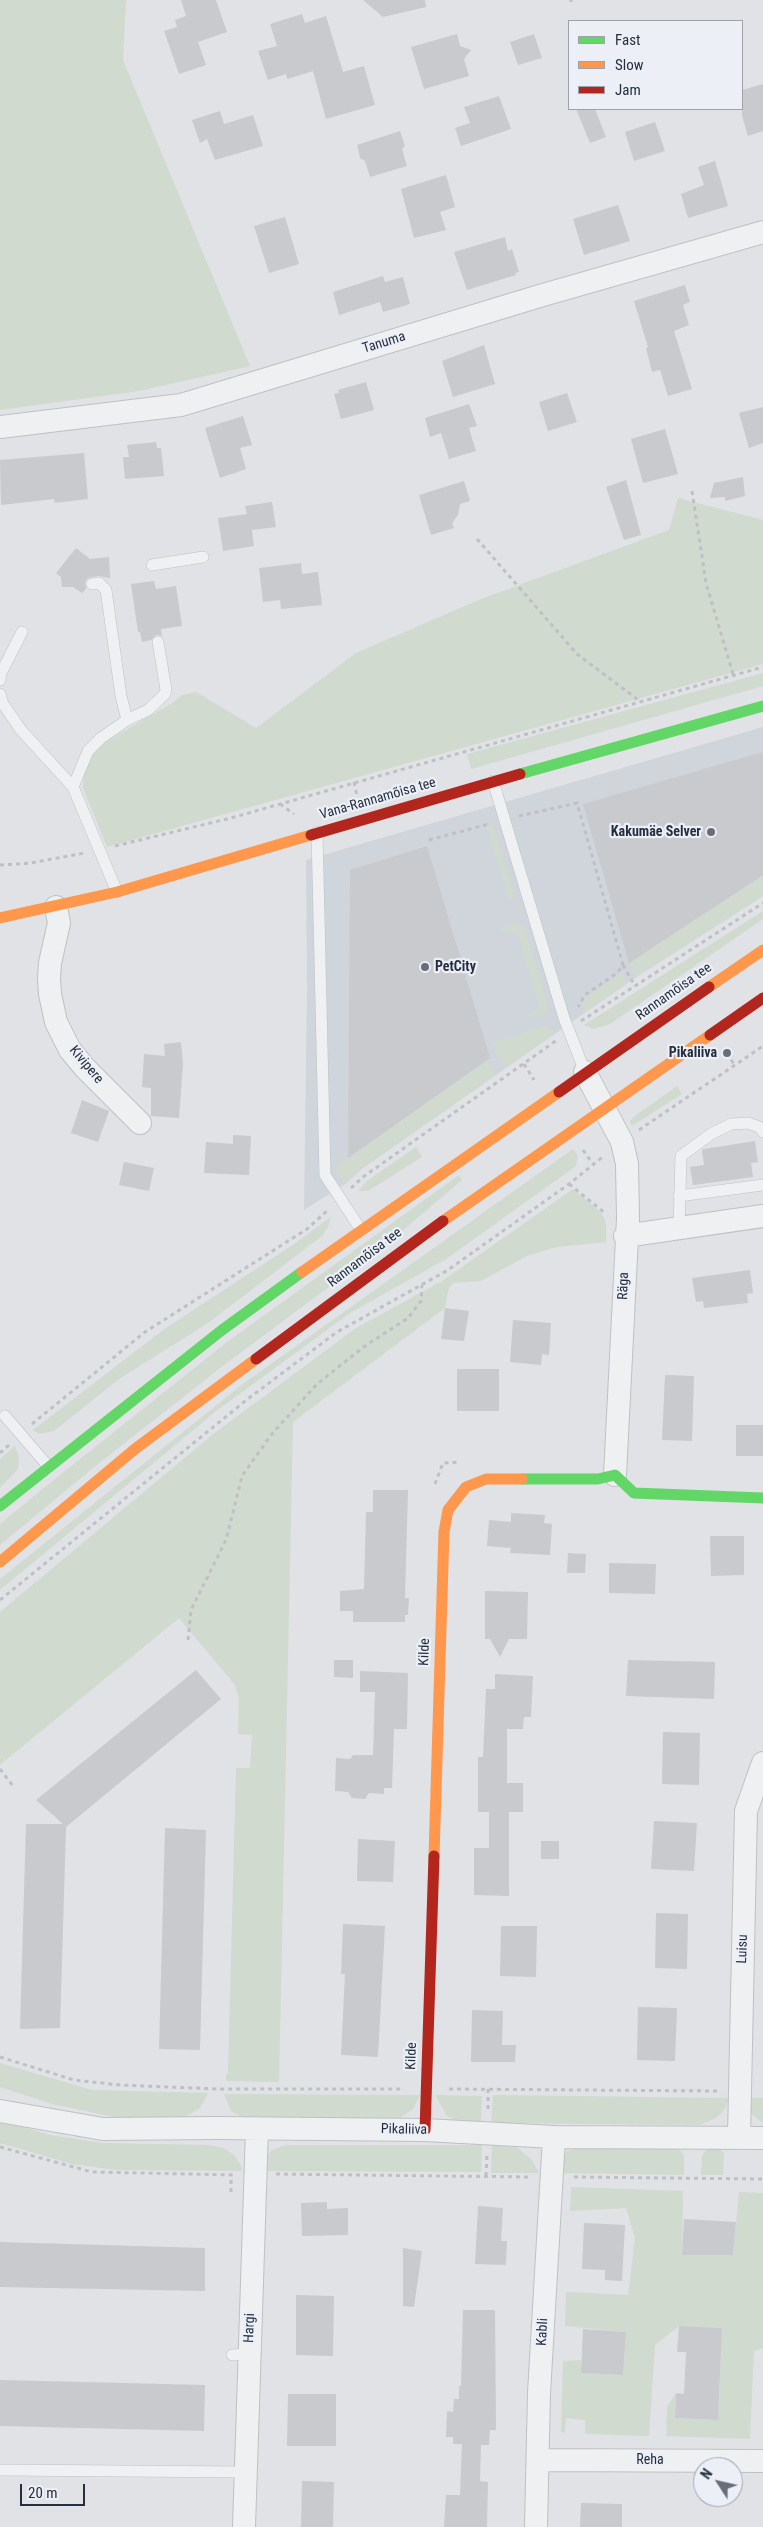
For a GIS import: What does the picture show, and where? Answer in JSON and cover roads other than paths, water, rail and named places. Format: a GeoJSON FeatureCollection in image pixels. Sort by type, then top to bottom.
{"type":"FeatureCollection","features":[{"type":"Feature","properties":{"kind":"main road","name":"Vana-Rannamõisa tee"},"geometry":{"type":"LineString","coordinates":[[0,918],[117,892],[493,781],[763,706]]}},
{"type":"Feature","properties":{"kind":"main road","name":"Rannamõisa tee"},"geometry":{"type":"LineString","coordinates":[[0,1506],[48,1466],[222,1330],[360,1230],[763,950]]}},
{"type":"Feature","properties":{"kind":"main road","name":"Rannamõisa tee"},"geometry":{"type":"LineString","coordinates":[[0,1562],[135,1449],[398,1251],[763,998]]}},
{"type":"Feature","properties":{"kind":"main road"},"geometry":{"type":"LineString","coordinates":[[615,1475],[634,1493],[763,1498]]}},
{"type":"Feature","properties":{"kind":"main road","name":"Kilde"},"geometry":{"type":"LineString","coordinates":[[425,2130],[444,1532],[448,1510],[466,1487],[486,1479],[598,1479],[615,1475]]}},
{"type":"Feature","properties":{"kind":"street","name":"Tanuma"},"geometry":{"type":"LineString","coordinates":[[0,427],[180,405],[543,295],[763,232]]}},
{"type":"Feature","properties":{"kind":"street","name":"Kivipere"},"geometry":{"type":"LineString","coordinates":[[56,907],[59,923],[50,963],[49,979],[56,1022],[70,1050],[85,1068],[140,1123]]}},
{"type":"Feature","properties":{"kind":"street","name":"Räga"},"geometry":{"type":"LineString","coordinates":[[585,1072],[622,1142],[627,1164],[615,1475]]}},
{"type":"Feature","properties":{"kind":"street"},"geometry":{"type":"LineString","coordinates":[[625,1236],[763,1216]]}},
{"type":"Feature","properties":{"kind":"street","name":"Luisu"},"geometry":{"type":"LineString","coordinates":[[739,2137],[746,1811],[763,1764]]}},
{"type":"Feature","properties":{"kind":"street","name":"Pikaliiva"},"geometry":{"type":"LineString","coordinates":[[0,2095],[47,2118]]}},
{"type":"Feature","properties":{"kind":"street","name":"Pikaliiva"},"geometry":{"type":"LineString","coordinates":[[0,2111],[103,2129],[425,2130],[554,2137],[763,2138]]}},
{"type":"Feature","properties":{"kind":"street","name":"Hargi"},"geometry":{"type":"LineString","coordinates":[[244,2527],[245,2472],[240,2354],[257,2129]]}},
{"type":"Feature","properties":{"kind":"street","name":"Kabli"},"geometry":{"type":"LineString","coordinates":[[536,2527],[539,2393],[554,2137]]}},
{"type":"Feature","properties":{"kind":"street","name":"Reha"},"geometry":{"type":"LineString","coordinates":[[538,2460],[763,2461]]}},
{"type":"Feature","properties":{"kind":"lane"},"geometry":{"type":"LineString","coordinates":[[152,565],[203,557]]}},
{"type":"Feature","properties":{"kind":"lane"},"geometry":{"type":"LineString","coordinates":[[92,584],[103,585],[106,590],[121,696],[127,720]]}},
{"type":"Feature","properties":{"kind":"lane"},"geometry":{"type":"LineString","coordinates":[[0,680],[5,664],[22,632]]}},
{"type":"Feature","properties":{"kind":"lane"},"geometry":{"type":"LineString","coordinates":[[73,787],[88,751],[101,738],[127,720],[148,710],[165,694],[166,690],[158,642]]}},
{"type":"Feature","properties":{"kind":"lane"},"geometry":{"type":"LineString","coordinates":[[0,694],[3,704],[21,730],[73,787],[117,892]]}},
{"type":"Feature","properties":{"kind":"lane"},"geometry":{"type":"LineString","coordinates":[[493,781],[564,1018],[570,1029],[585,1072]]}},
{"type":"Feature","properties":{"kind":"lane"},"geometry":{"type":"LineString","coordinates":[[317,832],[325,1175],[360,1230]]}},
{"type":"Feature","properties":{"kind":"lane"},"geometry":{"type":"LineString","coordinates":[[679,1228],[680,1156],[693,1146],[732,1124],[748,1123],[759,1127],[763,1132]]}},
{"type":"Feature","properties":{"kind":"lane"},"geometry":{"type":"LineString","coordinates":[[679,1196],[763,1185]]}},
{"type":"Feature","properties":{"kind":"lane"},"geometry":{"type":"LineString","coordinates":[[5,1416],[48,1466]]}},
{"type":"Feature","properties":{"kind":"lane"},"geometry":{"type":"LineString","coordinates":[[0,2470],[245,2472]]}},
{"type":"Feature","properties":{"kind":"place","name":"Kakumäe Selver"},"geometry":{"type":"Point","coordinates":[711,832]}},
{"type":"Feature","properties":{"kind":"place","name":"PetCity"},"geometry":{"type":"Point","coordinates":[425,967]}},
{"type":"Feature","properties":{"kind":"place","name":"Pikaliiva"},"geometry":{"type":"Point","coordinates":[727,1053]}}]}
